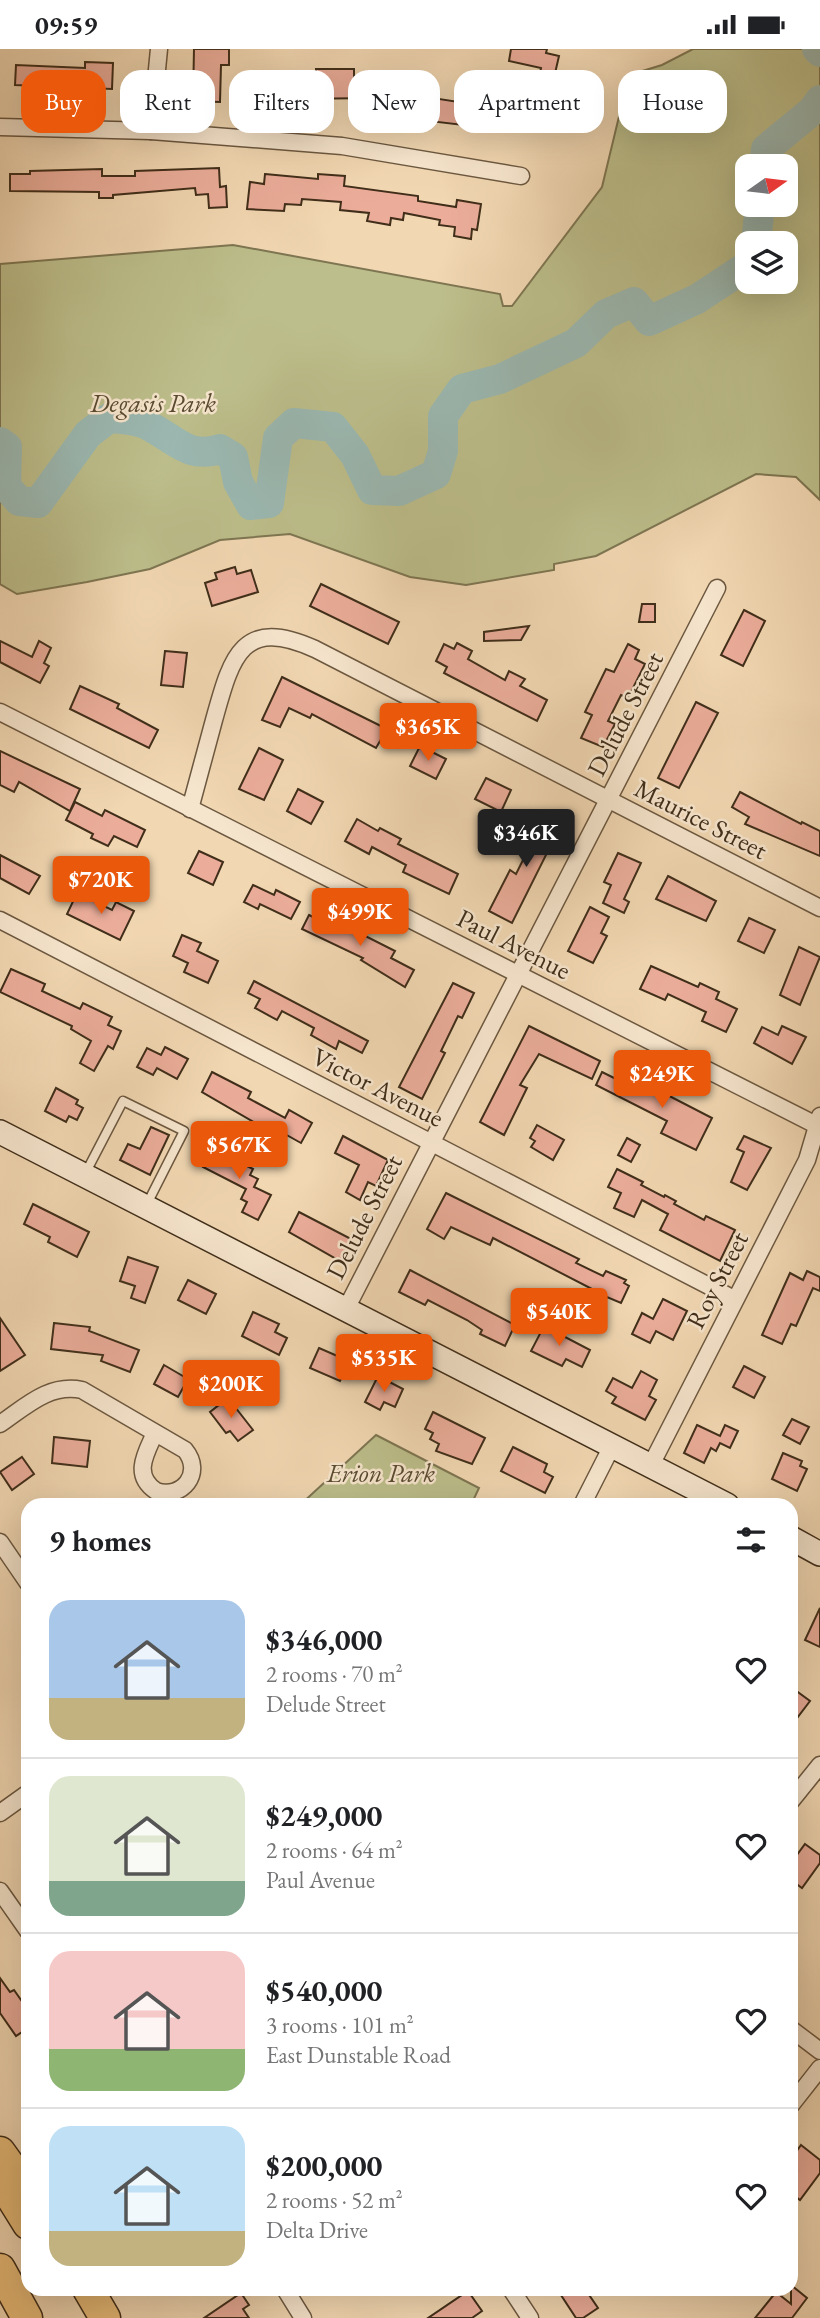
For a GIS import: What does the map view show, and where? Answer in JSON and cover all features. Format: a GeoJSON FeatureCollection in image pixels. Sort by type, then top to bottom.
{"type":"FeatureCollection","features":[{"type":"Feature","properties":{"kind":"highway"},"geometry":{"type":"LineString","coordinates":[[0,2152],[21,2181]]}},
{"type":"Feature","properties":{"kind":"highway"},"geometry":{"type":"LineString","coordinates":[[0,2179],[21,2213]]}},
{"type":"Feature","properties":{"kind":"highway"},"geometry":{"type":"LineString","coordinates":[[0,2269],[27,2318]]}},
{"type":"Feature","properties":{"kind":"highway"},"geometry":{"type":"LineString","coordinates":[[70,2296],[82,2318]]}},
{"type":"Feature","properties":{"kind":"highway"},"geometry":{"type":"LineString","coordinates":[[92,2296],[106,2318]]}},
{"type":"Feature","properties":{"kind":"street"},"geometry":{"type":"LineString","coordinates":[[157,70],[159,49]]}},
{"type":"Feature","properties":{"kind":"street"},"geometry":{"type":"LineString","coordinates":[[0,127],[120,130]]}},
{"type":"Feature","properties":{"kind":"street"},"geometry":{"type":"LineString","coordinates":[[176,133],[342,146],[521,176]]}},
{"type":"Feature","properties":{"kind":"street","name":"Delude Street"},"geometry":{"type":"LineString","coordinates":[[346,1309],[516,973],[609,800],[716,588]]}},
{"type":"Feature","properties":{"kind":"street","name":"Maurice Street"},"geometry":{"type":"LineString","coordinates":[[190,809],[231,663],[240,650],[256,640],[276,635],[305,644],[820,908]]}},
{"type":"Feature","properties":{"kind":"street","name":"Paul Avenue"},"geometry":{"type":"LineString","coordinates":[[0,712],[516,973],[819,1121]]}},
{"type":"Feature","properties":{"kind":"street","name":"Victor Avenue"},"geometry":{"type":"LineString","coordinates":[[0,920],[734,1299]]}},
{"type":"Feature","properties":{"kind":"street","name":"Roy Street"},"geometry":{"type":"LineString","coordinates":[[650,1465],[734,1299],[815,1155],[819,1121]]}},
{"type":"Feature","properties":{"kind":"street"},"geometry":{"type":"LineString","coordinates":[[0,1132],[714,1498]]}},
{"type":"Feature","properties":{"kind":"street"},"geometry":{"type":"LineString","coordinates":[[0,1425],[42,1395],[65,1388],[90,1394],[155,1433]]}},
{"type":"Feature","properties":{"kind":"street"},"geometry":{"type":"LineString","coordinates":[[586,1498],[612,1446]]}},
{"type":"Feature","properties":{"kind":"street"},"geometry":{"type":"LineString","coordinates":[[0,1542],[21,1573]]}},
{"type":"Feature","properties":{"kind":"street"},"geometry":{"type":"LineString","coordinates":[[798,1542],[820,1554]]}},
{"type":"Feature","properties":{"kind":"street"},"geometry":{"type":"LineString","coordinates":[[798,1792],[820,1765]]}},
{"type":"Feature","properties":{"kind":"street"},"geometry":{"type":"LineString","coordinates":[[0,1813],[21,1798]]}},
{"type":"Feature","properties":{"kind":"street"},"geometry":{"type":"LineString","coordinates":[[0,1891],[21,1921]]}},
{"type":"Feature","properties":{"kind":"street"},"geometry":{"type":"LineString","coordinates":[[798,2034],[820,2051]]}},
{"type":"Feature","properties":{"kind":"street"},"geometry":{"type":"LineString","coordinates":[[798,2096],[820,2068]]}},
{"type":"Feature","properties":{"kind":"street"},"geometry":{"type":"LineString","coordinates":[[289,2296],[303,2318]]}},
{"type":"Feature","properties":{"kind":"street"},"geometry":{"type":"LineString","coordinates":[[516,2296],[530,2318]]}},
{"type":"Feature","properties":{"kind":"lane"},"geometry":{"type":"LineString","coordinates":[[85,1174],[123,1101],[184,1131],[146,1206]]}},
{"type":"Feature","properties":{"kind":"green space","name":"Degasis Park"},"geometry":{"type":"Polygon","coordinates":[[[693,49],[820,49],[820,500],[796,477],[756,474],[596,556],[554,564],[554,570],[466,585],[410,577],[290,534],[220,540],[150,569],[87,582],[17,594],[0,584],[0,264],[233,245],[500,294],[503,306],[512,306],[602,187],[618,121],[618,133],[727,133],[727,70],[646,70],[693,49]]]}},
{"type":"Feature","properties":{"kind":"green space","name":"Erion Park"},"geometry":{"type":"Polygon","coordinates":[[[376,1435],[479,1488],[474,1498],[308,1498],[376,1435]]]}},
{"type":"Feature","properties":{"kind":"building"},"geometry":{"type":"Polygon","coordinates":[[[194,49],[229,49],[229,65],[221,65],[220,102],[215,102],[215,70],[194,70],[194,49]]]}},
{"type":"Feature","properties":{"kind":"building"},"geometry":{"type":"Polygon","coordinates":[[[511,49],[547,49],[546,53],[559,56],[556,70],[541,70],[509,61],[511,49]]]}},
{"type":"Feature","properties":{"kind":"building"},"geometry":{"type":"Polygon","coordinates":[[[85,62],[113,63],[112,89],[106,89],[106,70],[21,70],[21,85],[15,85],[16,65],[85,68],[85,62]]]}},
{"type":"Feature","properties":{"kind":"building"},"geometry":{"type":"Polygon","coordinates":[[[354,69],[348,70],[348,98],[334,98],[334,70],[316,70],[354,69]]]}},
{"type":"Feature","properties":{"kind":"building"},"geometry":{"type":"Polygon","coordinates":[[[440,99],[454,101],[454,124],[440,122],[440,99]]]}},
{"type":"Feature","properties":{"kind":"building"},"geometry":{"type":"Polygon","coordinates":[[[219,168],[220,187],[226,186],[227,207],[209,208],[208,194],[196,195],[195,188],[113,195],[113,198],[99,198],[99,192],[10,191],[10,174],[30,174],[30,171],[102,169],[102,176],[135,176],[135,171],[219,168]]]}},
{"type":"Feature","properties":{"kind":"building"},"geometry":{"type":"Polygon","coordinates":[[[265,174],[318,179],[318,174],[345,176],[344,186],[418,196],[418,201],[456,207],[457,200],[481,204],[477,230],[472,229],[471,239],[454,236],[455,227],[439,225],[440,220],[404,213],[403,220],[391,218],[390,225],[367,221],[369,213],[340,210],[341,202],[302,199],[301,205],[285,204],[284,211],[247,209],[250,182],[264,184],[265,174]]]}},
{"type":"Feature","properties":{"kind":"building"},"geometry":{"type":"Polygon","coordinates":[[[235,567],[237,574],[251,570],[258,592],[212,606],[205,583],[217,579],[215,573],[235,567]]]}},
{"type":"Feature","properties":{"kind":"building"},"geometry":{"type":"Polygon","coordinates":[[[321,584],[399,622],[388,644],[310,606],[321,584]]]}},
{"type":"Feature","properties":{"kind":"building"},"geometry":{"type":"Polygon","coordinates":[[[642,604],[655,604],[655,622],[639,622],[642,604]]]}},
{"type":"Feature","properties":{"kind":"building"},"geometry":{"type":"Polygon","coordinates":[[[744,610],[765,621],[743,666],[721,655],[744,610]]]}},
{"type":"Feature","properties":{"kind":"building"},"geometry":{"type":"Polygon","coordinates":[[[529,626],[521,640],[484,641],[484,632],[529,626]]]}},
{"type":"Feature","properties":{"kind":"building"},"geometry":{"type":"Polygon","coordinates":[[[0,641],[32,657],[39,641],[51,648],[44,663],[49,666],[40,683],[0,662],[0,641]]]}},
{"type":"Feature","properties":{"kind":"building"},"geometry":{"type":"Polygon","coordinates":[[[457,643],[472,651],[468,659],[505,680],[509,671],[525,679],[520,686],[547,700],[537,721],[444,673],[447,667],[436,661],[444,644],[454,649],[457,643]]]}},
{"type":"Feature","properties":{"kind":"building"},"geometry":{"type":"Polygon","coordinates":[[[628,644],[639,650],[635,659],[645,664],[628,698],[621,695],[608,721],[615,724],[603,747],[581,738],[592,715],[585,712],[606,669],[614,672],[628,644]]]}},
{"type":"Feature","properties":{"kind":"building"},"geometry":{"type":"Polygon","coordinates":[[[165,651],[187,653],[183,687],[161,685],[165,651]]]}},
{"type":"Feature","properties":{"kind":"building"},"geometry":{"type":"Polygon","coordinates":[[[282,677],[387,729],[376,748],[312,714],[310,718],[289,708],[280,727],[262,720],[282,677]]]}},
{"type":"Feature","properties":{"kind":"building"},"geometry":{"type":"Polygon","coordinates":[[[80,686],[119,704],[117,708],[158,730],[149,748],[70,709],[80,686]]]}},
{"type":"Feature","properties":{"kind":"building"},"geometry":{"type":"Polygon","coordinates":[[[696,702],[718,713],[679,788],[658,778],[696,702]]]}},
{"type":"Feature","properties":{"kind":"building"},"geometry":{"type":"Polygon","coordinates":[[[420,746],[446,759],[436,779],[410,766],[420,746]]]}},
{"type":"Feature","properties":{"kind":"building"},"geometry":{"type":"Polygon","coordinates":[[[259,748],[283,760],[264,800],[239,789],[259,748]]]}},
{"type":"Feature","properties":{"kind":"building"},"geometry":{"type":"Polygon","coordinates":[[[0,751],[80,789],[70,811],[19,782],[14,792],[0,785],[0,751]]]}},
{"type":"Feature","properties":{"kind":"building"},"geometry":{"type":"Polygon","coordinates":[[[486,778],[511,790],[501,812],[475,799],[486,778]]]}},
{"type":"Feature","properties":{"kind":"building"},"geometry":{"type":"Polygon","coordinates":[[[298,789],[323,802],[311,824],[287,811],[298,789]]]}},
{"type":"Feature","properties":{"kind":"building"},"geometry":{"type":"Polygon","coordinates":[[[740,792],[820,831],[820,856],[745,824],[749,817],[732,807],[740,792]]]}},
{"type":"Feature","properties":{"kind":"building"},"geometry":{"type":"Polygon","coordinates":[[[75,802],[102,816],[105,810],[145,830],[137,847],[114,836],[108,846],[91,838],[93,834],[66,820],[75,802]]]}},
{"type":"Feature","properties":{"kind":"building"},"geometry":{"type":"Polygon","coordinates":[[[540,812],[562,823],[512,923],[489,911],[510,870],[516,874],[530,846],[525,844],[540,812]]]}},
{"type":"Feature","properties":{"kind":"building"},"geometry":{"type":"Polygon","coordinates":[[[357,819],[378,831],[380,828],[401,839],[398,844],[458,874],[449,894],[403,872],[406,865],[372,847],[369,854],[345,841],[357,819]]]}},
{"type":"Feature","properties":{"kind":"building"},"geometry":{"type":"Polygon","coordinates":[[[199,851],[223,862],[213,885],[188,873],[199,851]]]}},
{"type":"Feature","properties":{"kind":"building"},"geometry":{"type":"Polygon","coordinates":[[[618,853],[641,863],[624,899],[629,902],[624,913],[603,903],[611,885],[604,882],[618,853]]]}},
{"type":"Feature","properties":{"kind":"building"},"geometry":{"type":"Polygon","coordinates":[[[0,855],[40,876],[29,894],[0,878],[0,855]]]}},
{"type":"Feature","properties":{"kind":"building"},"geometry":{"type":"Polygon","coordinates":[[[668,876],[716,901],[706,921],[656,899],[668,876]]]}},
{"type":"Feature","properties":{"kind":"building"},"geometry":{"type":"Polygon","coordinates":[[[253,885],[274,895],[276,890],[300,902],[291,919],[260,904],[258,909],[244,902],[253,885]]]}},
{"type":"Feature","properties":{"kind":"building"},"geometry":{"type":"Polygon","coordinates":[[[77,893],[112,910],[116,902],[134,911],[120,940],[67,914],[77,893]]]}},
{"type":"Feature","properties":{"kind":"building"},"geometry":{"type":"Polygon","coordinates":[[[590,907],[609,917],[601,933],[607,936],[593,963],[568,951],[590,907]]]}},
{"type":"Feature","properties":{"kind":"building"},"geometry":{"type":"Polygon","coordinates":[[[309,915],[325,923],[328,917],[395,951],[391,958],[414,970],[405,987],[361,960],[363,958],[302,929],[309,915]]]}},
{"type":"Feature","properties":{"kind":"building"},"geometry":{"type":"Polygon","coordinates":[[[749,918],[775,930],[764,953],[738,941],[749,918]]]}},
{"type":"Feature","properties":{"kind":"building"},"geometry":{"type":"Polygon","coordinates":[[[182,935],[201,943],[197,951],[218,961],[208,983],[184,972],[188,963],[173,956],[182,935]]]}},
{"type":"Feature","properties":{"kind":"building"},"geometry":{"type":"Polygon","coordinates":[[[799,947],[820,957],[800,1005],[780,995],[799,947]]]}},
{"type":"Feature","properties":{"kind":"building"},"geometry":{"type":"Polygon","coordinates":[[[651,966],[698,987],[700,983],[719,992],[716,999],[737,1009],[726,1032],[702,1021],[706,1012],[668,994],[665,1000],[640,989],[651,966]]]}},
{"type":"Feature","properties":{"kind":"building"},"geometry":{"type":"Polygon","coordinates":[[[11,969],[45,984],[42,991],[80,1009],[83,1003],[112,1017],[108,1025],[121,1031],[113,1049],[108,1046],[94,1071],[80,1063],[91,1041],[71,1029],[72,1026],[0,992],[11,969]]]}},
{"type":"Feature","properties":{"kind":"building"},"geometry":{"type":"Polygon","coordinates":[[[254,981],[368,1041],[362,1053],[339,1041],[336,1049],[311,1035],[314,1028],[282,1011],[277,1020],[255,1008],[260,999],[248,993],[254,981]]]}},
{"type":"Feature","properties":{"kind":"building"},"geometry":{"type":"Polygon","coordinates":[[[453,983],[474,993],[462,1018],[458,1016],[441,1051],[445,1053],[422,1099],[399,1087],[453,983]]]}},
{"type":"Feature","properties":{"kind":"building"},"geometry":{"type":"Polygon","coordinates":[[[529,1026],[600,1061],[592,1079],[539,1054],[520,1085],[527,1088],[504,1135],[480,1122],[529,1026]]]}},
{"type":"Feature","properties":{"kind":"building"},"geometry":{"type":"Polygon","coordinates":[[[782,1026],[806,1037],[792,1064],[754,1043],[762,1027],[778,1035],[782,1026]]]}},
{"type":"Feature","properties":{"kind":"building"},"geometry":{"type":"Polygon","coordinates":[[[165,1047],[188,1059],[177,1079],[157,1068],[153,1075],[137,1067],[147,1048],[161,1055],[165,1047]]]}},
{"type":"Feature","properties":{"kind":"building"},"geometry":{"type":"Polygon","coordinates":[[[212,1072],[251,1092],[248,1098],[285,1118],[289,1110],[312,1123],[301,1143],[274,1128],[271,1132],[202,1092],[212,1072]]]}},
{"type":"Feature","properties":{"kind":"building"},"geometry":{"type":"Polygon","coordinates":[[[602,1072],[630,1086],[632,1082],[648,1091],[650,1086],[712,1118],[696,1150],[661,1133],[667,1121],[596,1085],[602,1072]]]}},
{"type":"Feature","properties":{"kind":"building"},"geometry":{"type":"Polygon","coordinates":[[[56,1088],[78,1100],[76,1104],[83,1108],[77,1120],[69,1116],[66,1122],[45,1111],[56,1088]]]}},
{"type":"Feature","properties":{"kind":"building"},"geometry":{"type":"Polygon","coordinates":[[[537,1125],[564,1140],[553,1160],[531,1147],[535,1141],[530,1138],[537,1125]]]}},
{"type":"Feature","properties":{"kind":"building"},"geometry":{"type":"Polygon","coordinates":[[[151,1127],[169,1135],[150,1175],[120,1160],[128,1144],[140,1149],[151,1127]]]}},
{"type":"Feature","properties":{"kind":"building"},"geometry":{"type":"Polygon","coordinates":[[[343,1136],[388,1160],[376,1186],[368,1182],[360,1200],[346,1192],[359,1165],[335,1153],[343,1136]]]}},
{"type":"Feature","properties":{"kind":"building"},"geometry":{"type":"Polygon","coordinates":[[[744,1136],[771,1148],[747,1190],[731,1182],[744,1152],[737,1149],[744,1136]]]}},
{"type":"Feature","properties":{"kind":"building"},"geometry":{"type":"Polygon","coordinates":[[[627,1138],[640,1145],[631,1162],[618,1155],[627,1138]]]}},
{"type":"Feature","properties":{"kind":"building"},"geometry":{"type":"Polygon","coordinates":[[[212,1148],[253,1169],[250,1175],[258,1179],[254,1187],[271,1195],[258,1220],[242,1212],[247,1202],[241,1199],[246,1189],[203,1167],[212,1148]]]}},
{"type":"Feature","properties":{"kind":"building"},"geometry":{"type":"Polygon","coordinates":[[[617,1169],[643,1182],[641,1185],[676,1201],[674,1204],[704,1220],[706,1216],[735,1230],[720,1261],[660,1230],[668,1214],[642,1200],[634,1217],[614,1208],[621,1193],[608,1187],[617,1169]]]}},
{"type":"Feature","properties":{"kind":"building"},"geometry":{"type":"Polygon","coordinates":[[[446,1193],[579,1259],[576,1263],[603,1276],[606,1271],[626,1280],[624,1283],[629,1286],[621,1303],[607,1297],[604,1303],[591,1297],[594,1290],[493,1238],[490,1245],[451,1227],[444,1239],[427,1229],[446,1193]]]}},
{"type":"Feature","properties":{"kind":"building"},"geometry":{"type":"Polygon","coordinates":[[[33,1204],[89,1232],[77,1257],[48,1242],[50,1237],[24,1224],[33,1204]]]}},
{"type":"Feature","properties":{"kind":"building"},"geometry":{"type":"Polygon","coordinates":[[[299,1212],[351,1239],[340,1261],[289,1232],[299,1212]]]}},
{"type":"Feature","properties":{"kind":"building"},"geometry":{"type":"Polygon","coordinates":[[[128,1257],[158,1267],[145,1303],[131,1298],[135,1286],[120,1281],[128,1257]]]}},
{"type":"Feature","properties":{"kind":"building"},"geometry":{"type":"Polygon","coordinates":[[[410,1270],[515,1325],[505,1346],[480,1334],[482,1330],[467,1320],[428,1300],[425,1305],[399,1292],[410,1270]]]}},
{"type":"Feature","properties":{"kind":"building"},"geometry":{"type":"Polygon","coordinates":[[[807,1271],[820,1277],[820,1291],[813,1288],[796,1326],[791,1324],[782,1344],[762,1335],[790,1273],[803,1280],[807,1271]]]}},
{"type":"Feature","properties":{"kind":"building"},"geometry":{"type":"Polygon","coordinates":[[[188,1280],[216,1294],[206,1314],[178,1300],[188,1280]]]}},
{"type":"Feature","properties":{"kind":"building"},"geometry":{"type":"Polygon","coordinates":[[[663,1299],[687,1311],[673,1340],[656,1331],[650,1343],[632,1334],[642,1313],[653,1319],[663,1299]]]}},
{"type":"Feature","properties":{"kind":"building"},"geometry":{"type":"Polygon","coordinates":[[[253,1312],[279,1324],[275,1332],[287,1338],[279,1355],[242,1336],[253,1312]]]}},
{"type":"Feature","properties":{"kind":"building"},"geometry":{"type":"Polygon","coordinates":[[[0,1318],[25,1355],[0,1371],[0,1318]]]}},
{"type":"Feature","properties":{"kind":"building"},"geometry":{"type":"Polygon","coordinates":[[[54,1323],[90,1327],[89,1331],[139,1350],[130,1372],[101,1361],[103,1355],[51,1349],[54,1323]]]}},
{"type":"Feature","properties":{"kind":"building"},"geometry":{"type":"Polygon","coordinates":[[[544,1326],[590,1350],[582,1367],[566,1359],[562,1366],[531,1351],[544,1326]]]}},
{"type":"Feature","properties":{"kind":"building"},"geometry":{"type":"Polygon","coordinates":[[[319,1348],[349,1361],[340,1381],[310,1368],[319,1348]]]}},
{"type":"Feature","properties":{"kind":"building"},"geometry":{"type":"Polygon","coordinates":[[[164,1365],[188,1379],[178,1397],[154,1384],[164,1365]]]}},
{"type":"Feature","properties":{"kind":"building"},"geometry":{"type":"Polygon","coordinates":[[[744,1366],[765,1377],[754,1398],[733,1387],[744,1366]]]}},
{"type":"Feature","properties":{"kind":"building"},"geometry":{"type":"Polygon","coordinates":[[[641,1371],[657,1380],[649,1396],[656,1400],[645,1420],[612,1403],[616,1397],[606,1391],[613,1378],[632,1388],[641,1371]]]}},
{"type":"Feature","properties":{"kind":"building"},"geometry":{"type":"Polygon","coordinates":[[[378,1376],[403,1389],[395,1407],[384,1402],[380,1410],[365,1402],[378,1376]]]}},
{"type":"Feature","properties":{"kind":"building"},"geometry":{"type":"Polygon","coordinates":[[[228,1398],[253,1430],[238,1441],[230,1431],[226,1433],[210,1412],[228,1398]]]}},
{"type":"Feature","properties":{"kind":"building"},"geometry":{"type":"Polygon","coordinates":[[[433,1412],[485,1438],[472,1464],[436,1451],[439,1444],[430,1439],[433,1433],[425,1429],[433,1412]]]}},
{"type":"Feature","properties":{"kind":"building"},"geometry":{"type":"Polygon","coordinates":[[[792,1419],[809,1427],[800,1444],[783,1435],[792,1419]]]}},
{"type":"Feature","properties":{"kind":"building"},"geometry":{"type":"Polygon","coordinates":[[[697,1425],[720,1436],[725,1425],[738,1431],[730,1448],[720,1443],[716,1451],[711,1448],[704,1463],[684,1453],[697,1425]]]}},
{"type":"Feature","properties":{"kind":"building"},"geometry":{"type":"Polygon","coordinates":[[[54,1437],[90,1441],[87,1467],[52,1463],[54,1437]]]}},
{"type":"Feature","properties":{"kind":"building"},"geometry":{"type":"Polygon","coordinates":[[[513,1447],[547,1464],[544,1472],[553,1477],[545,1493],[501,1471],[513,1447]]]}},
{"type":"Feature","properties":{"kind":"building"},"geometry":{"type":"Polygon","coordinates":[[[783,1453],[802,1461],[800,1466],[807,1469],[797,1491],[772,1479],[783,1453]]]}},
{"type":"Feature","properties":{"kind":"building"},"geometry":{"type":"Polygon","coordinates":[[[22,1457],[34,1474],[12,1490],[0,1472],[22,1457]]]}},
{"type":"Feature","properties":{"kind":"building"},"geometry":{"type":"Polygon","coordinates":[[[820,1608],[820,1647],[805,1640],[820,1608]]]}},
{"type":"Feature","properties":{"kind":"building"},"geometry":{"type":"Polygon","coordinates":[[[798,1692],[810,1701],[798,1717],[798,1692]]]}},
{"type":"Feature","properties":{"kind":"building"},"geometry":{"type":"Polygon","coordinates":[[[805,1844],[820,1855],[820,1863],[802,1888],[798,1885],[798,1854],[805,1844]]]}},
{"type":"Feature","properties":{"kind":"building"},"geometry":{"type":"Polygon","coordinates":[[[0,1978],[10,1992],[14,1990],[21,2000],[21,2033],[16,2036],[0,2013],[0,1978]]]}},
{"type":"Feature","properties":{"kind":"building"},"geometry":{"type":"Polygon","coordinates":[[[801,2145],[820,2160],[820,2173],[800,2200],[798,2198],[798,2149],[801,2145]]]}},
{"type":"Feature","properties":{"kind":"building"},"geometry":{"type":"Polygon","coordinates":[[[798,2291],[807,2298],[792,2318],[755,2318],[773,2296],[781,2296],[791,2304],[791,2296],[798,2296],[798,2291]]]}},
{"type":"Feature","properties":{"kind":"building"},"geometry":{"type":"Polygon","coordinates":[[[237,2296],[243,2296],[249,2305],[243,2309],[249,2318],[204,2318],[237,2296]]]}},
{"type":"Feature","properties":{"kind":"building"},"geometry":{"type":"Polygon","coordinates":[[[461,2296],[472,2296],[482,2311],[472,2318],[428,2318],[461,2296]]]}},
{"type":"Feature","properties":{"kind":"building"},"geometry":{"type":"Polygon","coordinates":[[[562,2296],[590,2296],[598,2308],[583,2318],[576,2318],[562,2296]]]}},
{"type":"Feature","properties":{"kind":"waterway"},"geometry":{"type":"LineString","coordinates":[[817,49],[820,52]]}},
{"type":"Feature","properties":{"kind":"waterway"},"geometry":{"type":"LineString","coordinates":[[765,154],[766,149],[812,111],[820,100]]}},
{"type":"Feature","properties":{"kind":"waterway"},"geometry":{"type":"LineString","coordinates":[[757,231],[759,217]]}},
{"type":"Feature","properties":{"kind":"waterway"},"geometry":{"type":"LineString","coordinates":[[0,442],[7,447],[6,486],[19,501],[38,503],[88,434],[109,418],[131,420],[146,425],[191,450],[200,452],[220,449],[233,457],[238,482],[251,505],[269,503],[278,438],[294,423],[333,427],[355,455],[372,490],[399,491],[436,474],[443,451],[443,416],[462,389],[500,379],[576,343],[606,314],[634,302],[649,321],[697,299],[735,274]]}}]}
